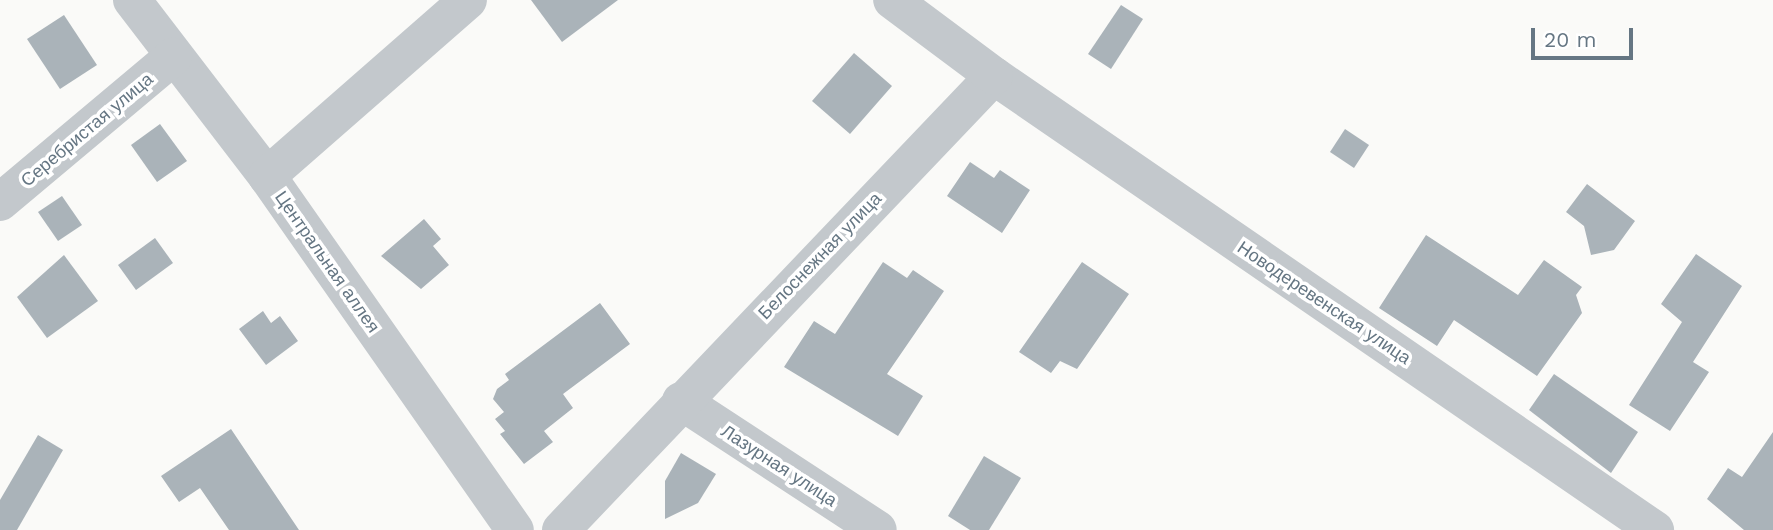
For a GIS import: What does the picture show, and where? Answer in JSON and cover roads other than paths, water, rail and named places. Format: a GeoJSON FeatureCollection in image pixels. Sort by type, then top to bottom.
{"type":"FeatureCollection","features":[{"type":"Feature","properties":{"kind":"street","name":"Центральная аллея"},"geometry":{"type":"LineString","coordinates":[[132,0],[173,57],[267,176],[515,530]]}},
{"type":"Feature","properties":{"kind":"street"},"geometry":{"type":"LineString","coordinates":[[267,176],[468,0]]}},
{"type":"Feature","properties":{"kind":"street"},"geometry":{"type":"LineString","coordinates":[[892,0],[994,76]]}},
{"type":"Feature","properties":{"kind":"street","name":"Серебристая улица"},"geometry":{"type":"LineString","coordinates":[[0,202],[173,57]]}},
{"type":"Feature","properties":{"kind":"street","name":"Белоснежная улица"},"geometry":{"type":"LineString","coordinates":[[561,530],[681,401],[994,76]]}},
{"type":"Feature","properties":{"kind":"street","name":"Новодеревенская улица"},"geometry":{"type":"LineString","coordinates":[[994,76],[1655,530]]}},
{"type":"Feature","properties":{"kind":"street","name":"Лазурная улица"},"geometry":{"type":"LineString","coordinates":[[681,401],[878,530]]}}]}
